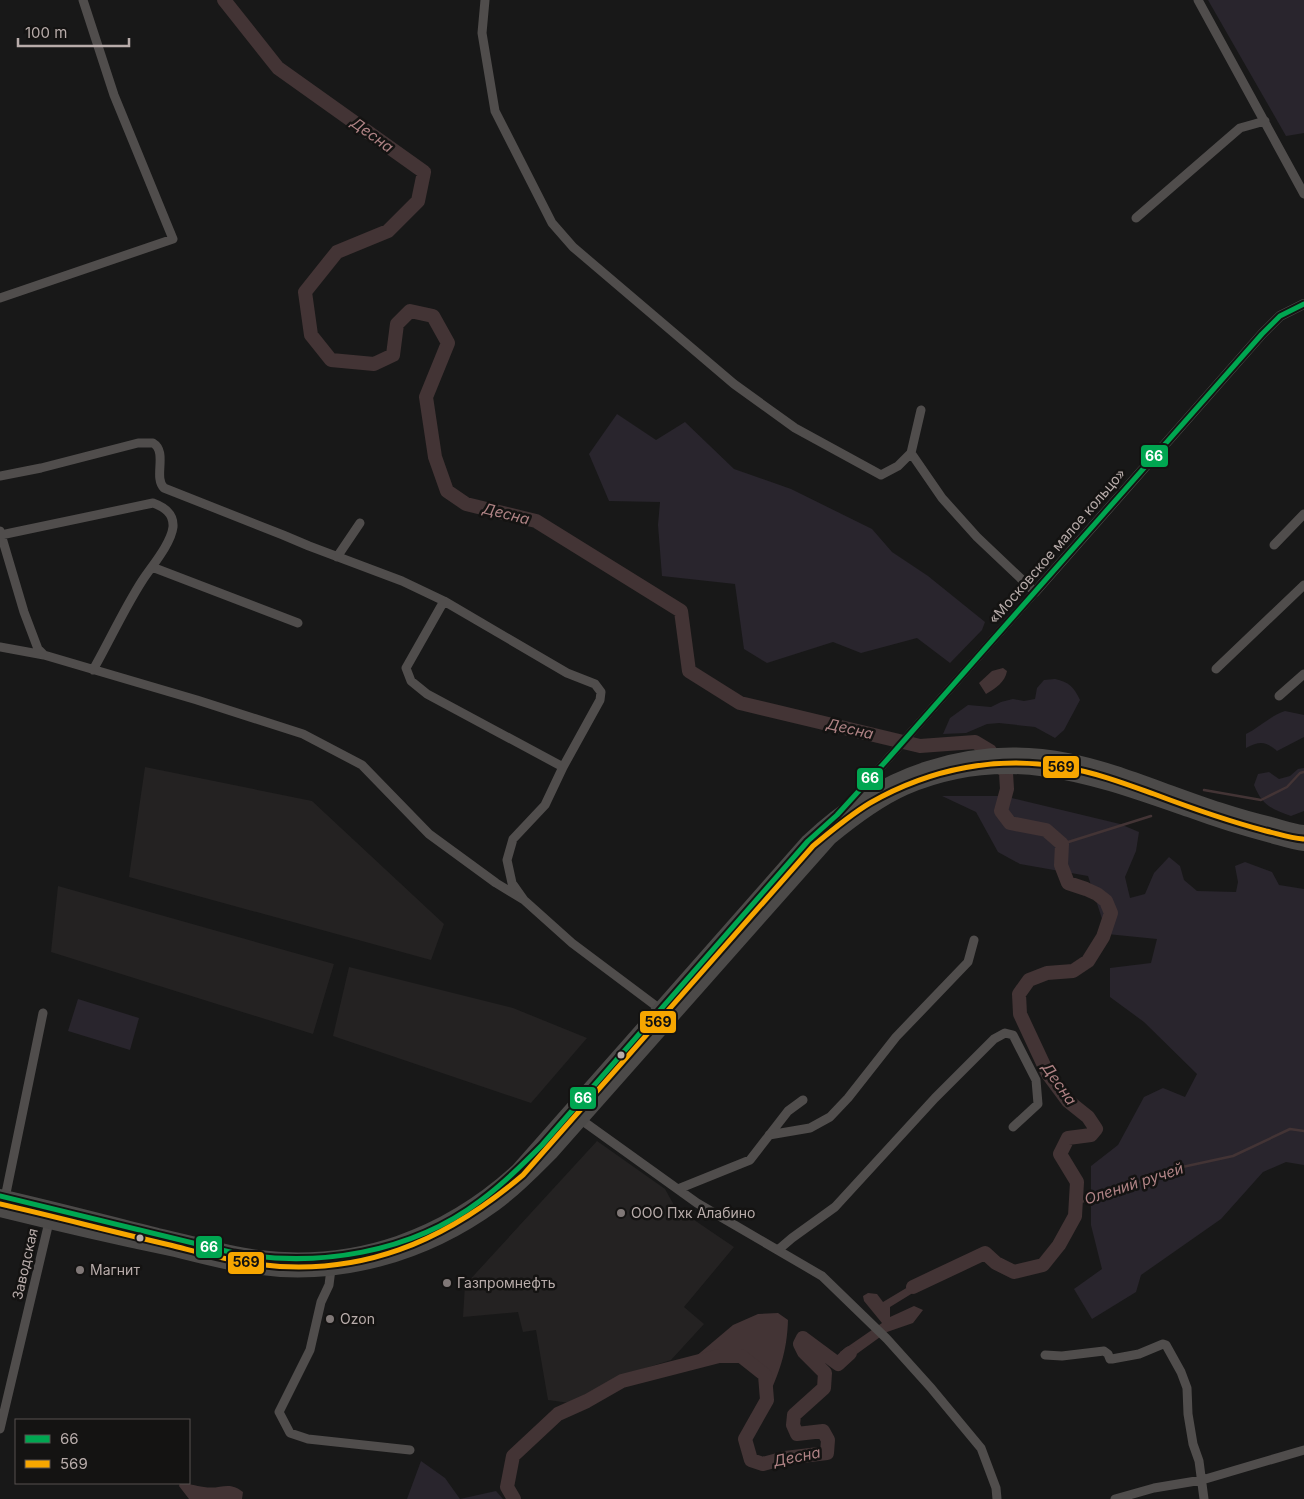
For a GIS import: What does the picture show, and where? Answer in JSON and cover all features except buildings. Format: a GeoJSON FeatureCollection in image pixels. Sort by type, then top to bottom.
{"type":"FeatureCollection","features":[{"type":"Feature","properties":{"kind":"highway"},"geometry":{"type":"LineString","coordinates":[[2,1201],[49,1222],[252,1267],[298,1270],[331,1269],[374,1262],[422,1246],[456,1230],[497,1203],[521,1183],[818,850],[850,822],[901,784],[930,766],[961,758],[988,755],[1038,756],[1229,824],[1304,844]]}},
{"type":"Feature","properties":{"kind":"highway"},"geometry":{"type":"LineString","coordinates":[[1068,766],[1129,778],[1233,815],[1304,832]]}},
{"type":"Feature","properties":{"kind":"highway"},"geometry":{"type":"LineString","coordinates":[[2,1201],[258,1257],[298,1259],[362,1253],[392,1246],[448,1222],[504,1184],[542,1144],[808,841],[838,815],[868,795],[901,784]]}},
{"type":"Feature","properties":{"kind":"street"},"geometry":{"type":"LineString","coordinates":[[0,298],[173,239],[114,95],[83,0]]}},
{"type":"Feature","properties":{"kind":"street"},"geometry":{"type":"LineString","coordinates":[[484,0],[482,34],[495,111],[552,223],[573,248],[734,384],[795,428],[881,475],[898,466],[911,453],[922,410]]}},
{"type":"Feature","properties":{"kind":"street"},"geometry":{"type":"LineString","coordinates":[[1198,0],[1304,194]]}},
{"type":"Feature","properties":{"kind":"street"},"geometry":{"type":"LineString","coordinates":[[1136,218],[1240,128],[1265,121]]}},
{"type":"Feature","properties":{"kind":"street","name":"«Московское малое кольцо»"},"geometry":{"type":"LineString","coordinates":[[838,815],[1262,334],[1280,316],[1304,304]]}},
{"type":"Feature","properties":{"kind":"street"},"geometry":{"type":"LineString","coordinates":[[0,476],[41,468],[138,443],[153,443],[158,447],[160,454],[160,481],[164,488],[402,581],[444,601],[558,668],[595,684],[601,692],[600,700],[545,804],[514,840],[507,860],[512,882],[524,900]]}},
{"type":"Feature","properties":{"kind":"street"},"geometry":{"type":"LineString","coordinates":[[911,453],[942,498],[977,537],[1035,592]]}},
{"type":"Feature","properties":{"kind":"street"},"geometry":{"type":"LineString","coordinates":[[44,655],[38,648],[24,612],[1,533],[153,503],[168,511],[173,520],[170,537],[142,582],[94,670]]}},
{"type":"Feature","properties":{"kind":"street"},"geometry":{"type":"LineString","coordinates":[[1274,545],[1304,514]]}},
{"type":"Feature","properties":{"kind":"street"},"geometry":{"type":"LineString","coordinates":[[337,557],[360,523]]}},
{"type":"Feature","properties":{"kind":"street"},"geometry":{"type":"LineString","coordinates":[[152,567],[298,623]]}},
{"type":"Feature","properties":{"kind":"street"},"geometry":{"type":"LineString","coordinates":[[1216,670],[1304,585]]}},
{"type":"Feature","properties":{"kind":"street"},"geometry":{"type":"LineString","coordinates":[[444,601],[406,668],[411,681],[439,701],[563,767]]}},
{"type":"Feature","properties":{"kind":"street"},"geometry":{"type":"LineString","coordinates":[[0,647],[44,655],[197,700],[303,734],[362,765],[429,834],[496,883],[524,900],[572,943],[660,1009]]}},
{"type":"Feature","properties":{"kind":"street"},"geometry":{"type":"LineString","coordinates":[[1279,696],[1304,674]]}},
{"type":"Feature","properties":{"kind":"street"},"geometry":{"type":"LineString","coordinates":[[769,1135],[810,1128],[830,1117],[848,1098],[896,1037],[968,962],[974,940]]}},
{"type":"Feature","properties":{"kind":"street"},"geometry":{"type":"LineString","coordinates":[[2,1201],[43,1013]]}},
{"type":"Feature","properties":{"kind":"street"},"geometry":{"type":"LineString","coordinates":[[778,1250],[835,1208],[935,1098],[994,1039],[1005,1033],[1013,1035],[1036,1080],[1038,1104],[1013,1126]]}},
{"type":"Feature","properties":{"kind":"street"},"geometry":{"type":"LineString","coordinates":[[678,1188],[750,1160],[788,1110],[803,1100]]}},
{"type":"Feature","properties":{"kind":"street"},"geometry":{"type":"LineString","coordinates":[[580,1119],[697,1202],[822,1276],[887,1339],[981,1448],[996,1488],[997,1499]]}},
{"type":"Feature","properties":{"kind":"street","name":"Заводская"},"geometry":{"type":"LineString","coordinates":[[0,1429],[49,1222]]}},
{"type":"Feature","properties":{"kind":"street"},"geometry":{"type":"LineString","coordinates":[[331,1269],[329,1285],[321,1302],[310,1350],[280,1412],[290,1433],[308,1439],[410,1450]]}},
{"type":"Feature","properties":{"kind":"street"},"geometry":{"type":"LineString","coordinates":[[1045,1355],[1062,1356],[1104,1351],[1112,1359],[1132,1356],[1163,1344],[1166,1345],[1181,1372],[1187,1388],[1188,1414],[1193,1444],[1199,1461],[1204,1499]]}},
{"type":"Feature","properties":{"kind":"street"},"geometry":{"type":"LineString","coordinates":[[1115,1499],[1154,1488],[1202,1480],[1304,1450]]}},
{"type":"Feature","properties":{"kind":"shaded area"},"geometry":{"type":"Polygon","coordinates":[[[1208,0],[1304,0],[1304,133],[1286,136],[1208,0]]]}},
{"type":"Feature","properties":{"kind":"shaded area"},"geometry":{"type":"Polygon","coordinates":[[[617,414],[656,440],[685,422],[734,469],[791,489],[872,529],[892,552],[928,576],[985,622],[982,630],[950,663],[917,638],[861,653],[833,642],[767,663],[744,649],[735,584],[662,576],[658,525],[660,502],[609,501],[589,454],[617,414]]]}},
{"type":"Feature","properties":{"kind":"shaded area"},"geometry":{"type":"Polygon","coordinates":[[[1003,668],[1007,671],[1002,682],[986,694],[979,683],[992,671],[1003,668]]]}},
{"type":"Feature","properties":{"kind":"shaded area"},"geometry":{"type":"Polygon","coordinates":[[[1055,679],[1070,686],[1080,700],[1064,730],[1055,738],[1035,727],[999,723],[987,724],[966,733],[943,734],[950,718],[968,705],[991,707],[1013,699],[1024,701],[1035,699],[1037,688],[1044,680],[1055,679]]]}},
{"type":"Feature","properties":{"kind":"shaded area"},"geometry":{"type":"Polygon","coordinates":[[[1285,711],[1304,715],[1304,737],[1277,751],[1269,745],[1262,743],[1246,748],[1246,734],[1285,711]]]}},
{"type":"Feature","properties":{"kind":"shaded area"},"geometry":{"type":"Polygon","coordinates":[[[145,767],[312,801],[444,924],[431,960],[129,877],[145,767]]]}},
{"type":"Feature","properties":{"kind":"shaded area"},"geometry":{"type":"Polygon","coordinates":[[[1304,768],[1304,811],[1291,816],[1278,811],[1264,802],[1254,785],[1258,774],[1269,772],[1279,779],[1290,776],[1298,769],[1304,768]]]}},
{"type":"Feature","properties":{"kind":"shaded area"},"geometry":{"type":"Polygon","coordinates":[[[942,796],[1003,796],[1120,824],[1139,832],[1136,851],[1125,877],[1130,898],[1145,894],[1154,873],[1169,857],[1180,866],[1184,880],[1197,891],[1236,892],[1238,882],[1235,866],[1245,862],[1272,872],[1279,885],[1304,889],[1304,1165],[1286,1162],[1263,1172],[1221,1219],[1141,1275],[1136,1292],[1092,1319],[1074,1289],[1102,1269],[1091,1225],[1091,1166],[1118,1145],[1144,1097],[1163,1088],[1185,1097],[1197,1074],[1144,1022],[1110,997],[1110,968],[1151,963],[1157,939],[1107,934],[1088,876],[1020,864],[998,852],[976,812],[942,796]]]}},
{"type":"Feature","properties":{"kind":"shaded area"},"geometry":{"type":"Polygon","coordinates":[[[58,886],[334,964],[313,1034],[51,952],[58,886]]]}},
{"type":"Feature","properties":{"kind":"shaded area"},"geometry":{"type":"Polygon","coordinates":[[[349,967],[513,1008],[587,1038],[531,1103],[333,1036],[349,967]]]}},
{"type":"Feature","properties":{"kind":"shaded area"},"geometry":{"type":"Polygon","coordinates":[[[78,999],[139,1018],[130,1050],[68,1031],[78,999]]]}},
{"type":"Feature","properties":{"kind":"shaded area"},"geometry":{"type":"Polygon","coordinates":[[[597,1141],[665,1189],[675,1207],[734,1247],[684,1307],[704,1324],[671,1360],[620,1376],[570,1403],[548,1400],[536,1330],[523,1332],[518,1312],[463,1317],[465,1285],[597,1141]]]}},
{"type":"Feature","properties":{"kind":"shaded area"},"geometry":{"type":"Polygon","coordinates":[[[923,1278],[930,1279],[929,1283],[890,1307],[890,1317],[914,1306],[923,1310],[913,1323],[887,1332],[847,1361],[838,1364],[840,1352],[882,1323],[864,1301],[863,1296],[868,1293],[877,1294],[883,1302],[923,1278]]]}},
{"type":"Feature","properties":{"kind":"shaded area"},"geometry":{"type":"Polygon","coordinates":[[[778,1313],[788,1320],[786,1343],[778,1372],[766,1402],[764,1375],[741,1356],[719,1356],[688,1363],[733,1325],[758,1314],[778,1313]]]}},
{"type":"Feature","properties":{"kind":"shaded area"},"geometry":{"type":"Polygon","coordinates":[[[421,1461],[445,1478],[460,1499],[407,1499],[421,1461]]]}},
{"type":"Feature","properties":{"kind":"shaded area"},"geometry":{"type":"Polygon","coordinates":[[[180,1484],[190,1484],[210,1488],[229,1486],[238,1488],[243,1492],[242,1499],[189,1499],[179,1486],[180,1484]]]}},
{"type":"Feature","properties":{"kind":"shaded area"},"geometry":{"type":"Polygon","coordinates":[[[496,1491],[503,1499],[460,1499],[496,1491]]]}},
{"type":"Feature","properties":{"kind":"waterway","name":"Десна"},"geometry":{"type":"LineString","coordinates":[[224,0],[278,68],[424,172],[418,201],[388,231],[337,252],[305,292],[311,335],[331,360],[374,364],[393,355],[397,324],[410,311],[433,316],[448,343],[426,397],[435,457],[447,491],[466,504],[536,521],[681,611],[689,671],[740,703],[920,746],[975,742],[990,751],[1006,773],[1007,789],[1001,811],[1010,823],[1046,830],[1062,844],[1061,865],[1068,883],[1097,894],[1106,901],[1111,913],[1103,937],[1088,961],[1073,971],[1047,973],[1029,980],[1019,994],[1020,1014],[1048,1074],[1068,1101],[1088,1117],[1096,1129],[1091,1135],[1068,1138],[1060,1154],[1077,1182],[1075,1216],[1059,1245],[1043,1265],[1014,1272],[996,1263],[985,1253],[913,1287]]}},
{"type":"Feature","properties":{"kind":"waterway"},"geometry":{"type":"LineString","coordinates":[[1204,790],[1261,800],[1287,787],[1300,773],[1304,772]]}},
{"type":"Feature","properties":{"kind":"waterway"},"geometry":{"type":"LineString","coordinates":[[1062,844],[1151,816]]}},
{"type":"Feature","properties":{"kind":"waterway","name":"Олений ручей"},"geometry":{"type":"LineString","coordinates":[[1076,1203],[1113,1194],[1164,1171],[1233,1156],[1290,1129],[1304,1131]]}},
{"type":"Feature","properties":{"kind":"waterway","name":"Десна"},"geometry":{"type":"LineString","coordinates":[[514,1499],[507,1487],[513,1456],[558,1414],[587,1401],[622,1381],[719,1356],[741,1356],[765,1375],[767,1400],[745,1439],[751,1460],[763,1464],[785,1458],[827,1453],[828,1440],[823,1431],[797,1434],[793,1425],[794,1415],[824,1388],[825,1373],[804,1352],[800,1344],[803,1338],[838,1364],[850,1353]]}},
{"type":"Feature","properties":{"kind":"transit line","name":"66"},"geometry":{"type":"LineString","coordinates":[[0,1196],[234,1253],[298,1259],[330,1257],[394,1244],[424,1233],[453,1219],[480,1201],[520,1167],[542,1145],[808,841],[837,815],[886,761],[1262,334],[1280,316],[1304,304]]}},
{"type":"Feature","properties":{"kind":"transit line","name":"569"},"geometry":{"type":"LineString","coordinates":[[0,1204],[223,1258],[255,1264],[293,1267],[330,1265],[365,1260],[399,1250],[431,1236],[463,1219],[493,1199],[523,1175],[813,846],[870,803],[893,791],[941,773],[991,764],[1042,764],[1068,768],[1111,779],[1238,823],[1303,839]]}},
{"type":"Feature","properties":{"kind":"place","name":"ООО Пхк Алабино"},"geometry":{"type":"Point","coordinates":[621,1213]}},
{"type":"Feature","properties":{"kind":"place","name":"Магнит"},"geometry":{"type":"Point","coordinates":[80,1270]}},
{"type":"Feature","properties":{"kind":"place","name":"Газпромнефть"},"geometry":{"type":"Point","coordinates":[447,1283]}},
{"type":"Feature","properties":{"kind":"place","name":"Ozon"},"geometry":{"type":"Point","coordinates":[330,1319]}}]}
